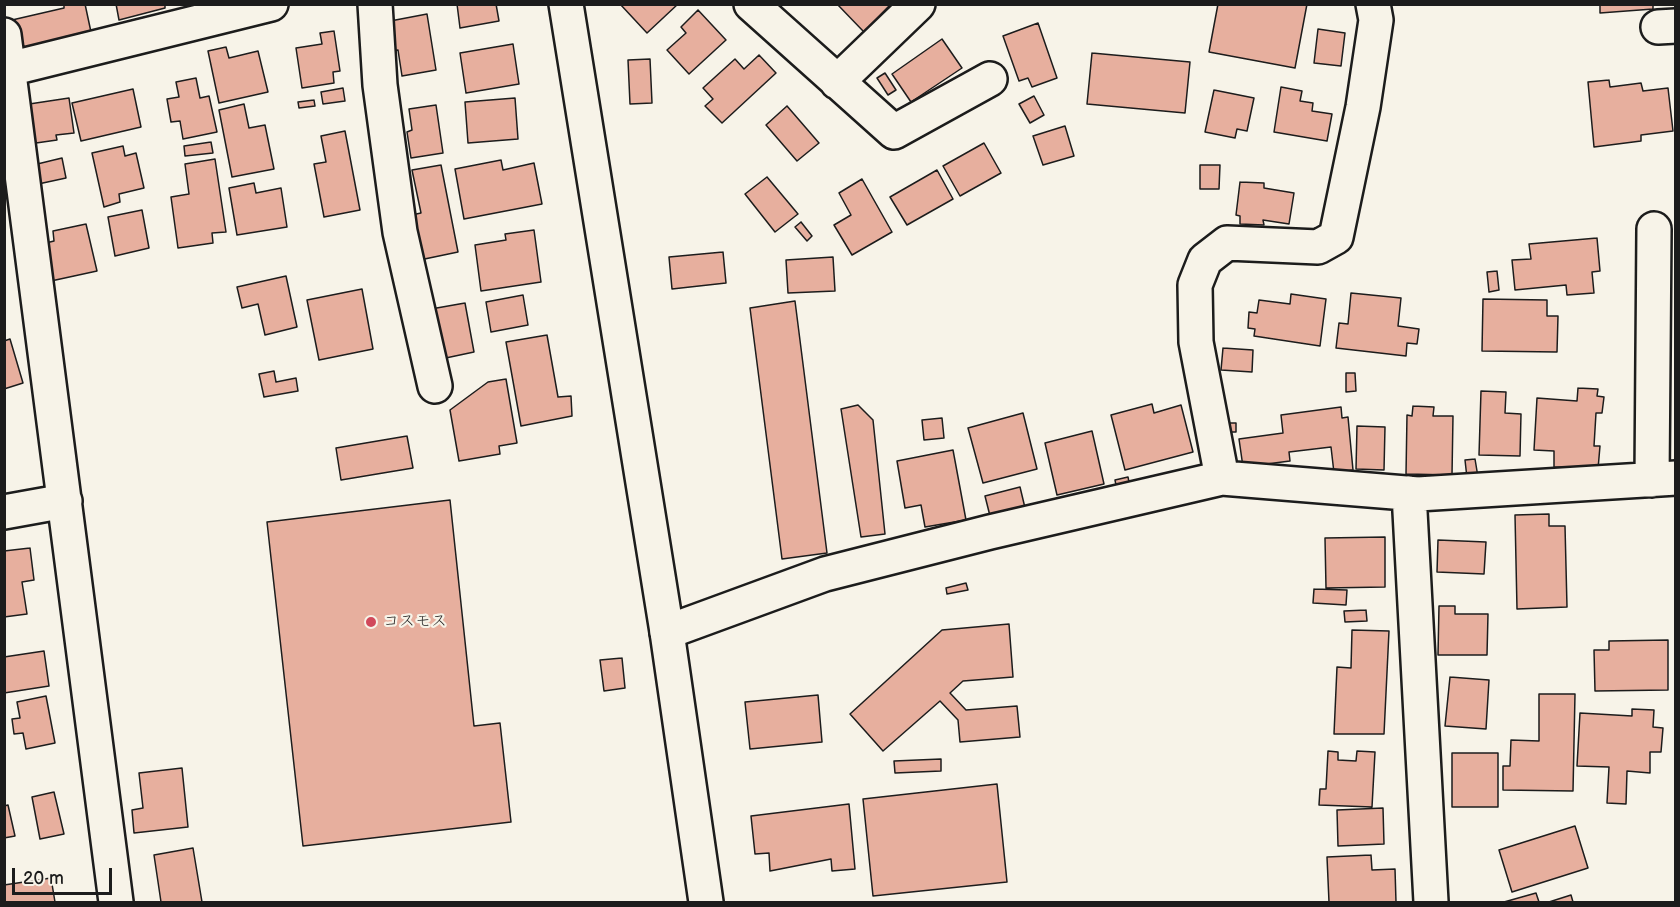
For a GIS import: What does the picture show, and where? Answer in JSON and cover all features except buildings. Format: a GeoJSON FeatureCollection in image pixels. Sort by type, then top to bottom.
{"type":"FeatureCollection","features":[{"type":"Feature","properties":{"kind":"street"},"geometry":{"type":"LineString","coordinates":[[9,69],[271,4]]}},
{"type":"Feature","properties":{"kind":"street"},"geometry":{"type":"LineString","coordinates":[[375,4],[380,85],[400,232],[435,386]]}},
{"type":"Feature","properties":{"kind":"street"},"geometry":{"type":"LineString","coordinates":[[566,4],[667,632],[706,903]]}},
{"type":"Feature","properties":{"kind":"street"},"geometry":{"type":"LineString","coordinates":[[750,4],[894,132],[990,79]]}},
{"type":"Feature","properties":{"kind":"street"},"geometry":{"type":"LineString","coordinates":[[837,82],[918,4]]}},
{"type":"Feature","properties":{"kind":"street"},"geometry":{"type":"LineString","coordinates":[[1222,478],[1196,342],[1195,285],[1205,260],[1227,243],[1318,247],[1336,237],[1364,96],[1376,20],[1373,4]]}},
{"type":"Feature","properties":{"kind":"street"},"geometry":{"type":"LineString","coordinates":[[4,34],[116,903]]}},
{"type":"Feature","properties":{"kind":"street"},"geometry":{"type":"LineString","coordinates":[[667,632],[825,574],[990,532],[1222,478],[1409,493],[1664,479],[1654,229]]}},
{"type":"Feature","properties":{"kind":"street"},"geometry":{"type":"LineString","coordinates":[[1409,493],[1431,903]]}},
{"type":"Feature","properties":{"kind":"street"},"geometry":{"type":"LineString","coordinates":[[4,512],[65,501]]}},
{"type":"Feature","properties":{"kind":"place","name":"コスモス"},"geometry":{"type":"Point","coordinates":[371,622]}}]}
